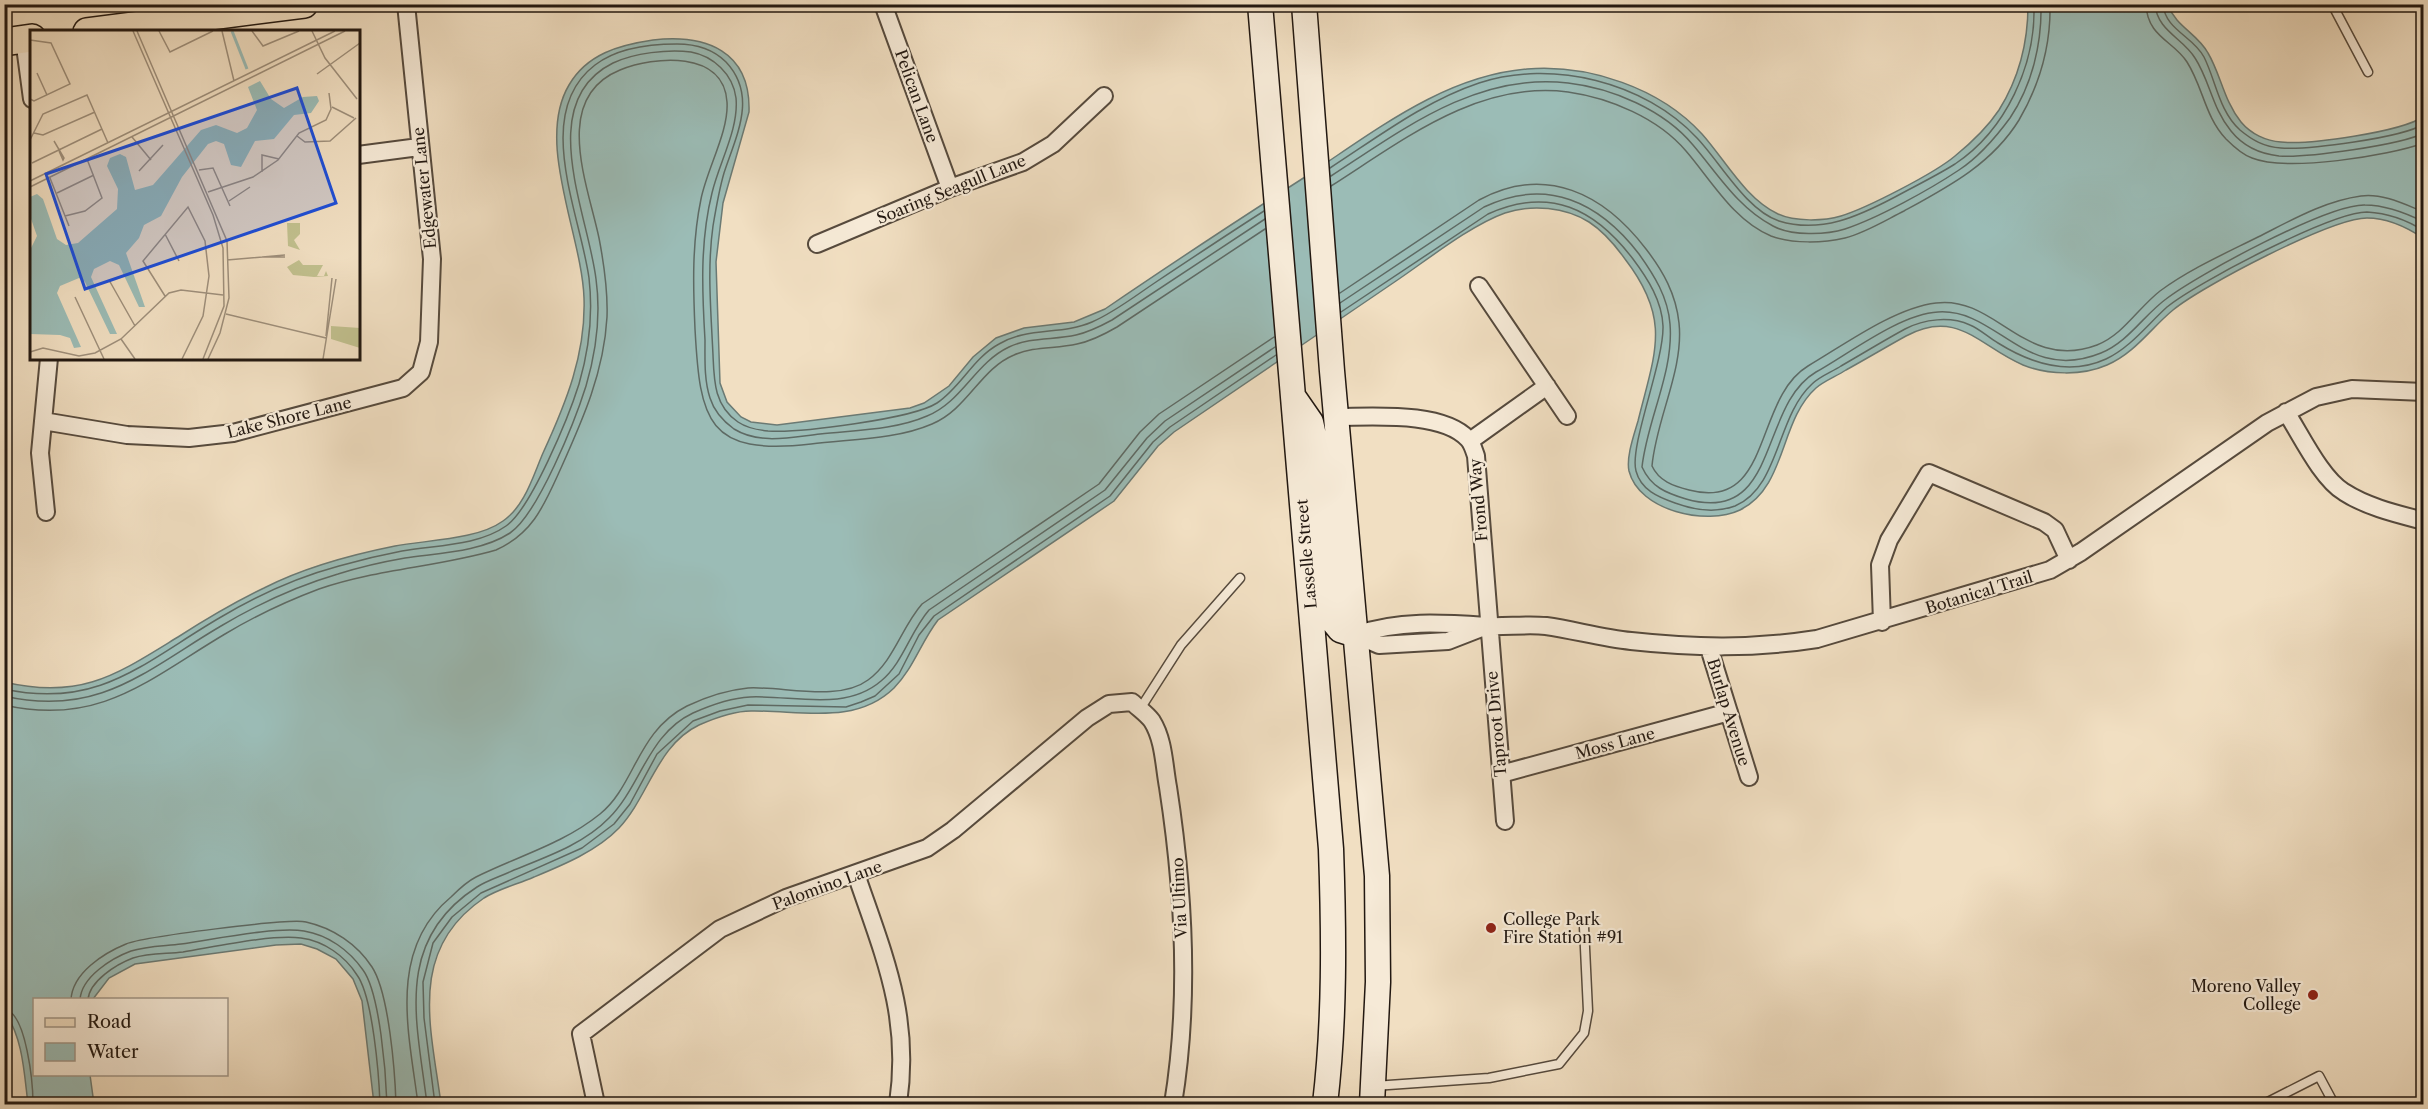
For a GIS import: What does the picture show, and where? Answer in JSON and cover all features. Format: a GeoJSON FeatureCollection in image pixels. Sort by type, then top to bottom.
{"type":"FeatureCollection","features":[{"type":"Feature","properties":{"kind":"main road"},"geometry":{"type":"LineString","coordinates":[[102,30],[304,4]]}},
{"type":"Feature","properties":{"kind":"main road","name":"Lasselle Street"},"geometry":{"type":"LineString","coordinates":[[1260,4],[1331,849],[1333,945],[1331,1047],[1325,1104]]}},
{"type":"Feature","properties":{"kind":"main road"},"geometry":{"type":"LineString","coordinates":[[1304,4],[1332,371],[1377,876],[1378,982],[1372,1095]]}},
{"type":"Feature","properties":{"kind":"main road"},"geometry":{"type":"LineString","coordinates":[[1292,394],[1311,422],[1316,440],[1331,619],[1340,630],[1356,635]]}},
{"type":"Feature","properties":{"kind":"street","name":"Edgewater Lane"},"geometry":{"type":"LineString","coordinates":[[406,4],[432,258],[429,342],[421,372]]}},
{"type":"Feature","properties":{"kind":"street","name":"Pelican Lane"},"geometry":{"type":"LineString","coordinates":[[883,4],[950,188]]}},
{"type":"Feature","properties":{"kind":"street"},"geometry":{"type":"LineString","coordinates":[[20,40],[30,89]]}},
{"type":"Feature","properties":{"kind":"street","name":"Soaring Seagull Lane"},"geometry":{"type":"LineString","coordinates":[[817,244],[950,188],[1023,162],[1043,150],[1104,96]]}},
{"type":"Feature","properties":{"kind":"street"},"geometry":{"type":"LineString","coordinates":[[360,155],[419,147]]}},
{"type":"Feature","properties":{"kind":"street"},"geometry":{"type":"LineString","coordinates":[[1479,286],[1567,416]]}},
{"type":"Feature","properties":{"kind":"street"},"geometry":{"type":"LineString","coordinates":[[46,512],[40,453],[49,360]]}},
{"type":"Feature","properties":{"kind":"street","name":"Lake Shore Lane"},"geometry":{"type":"LineString","coordinates":[[43,421],[148,436],[189,438],[234,433],[403,388],[421,372]]}},
{"type":"Feature","properties":{"kind":"street"},"geometry":{"type":"LineString","coordinates":[[1470,441],[1546,386]]}},
{"type":"Feature","properties":{"kind":"street","name":"Botanical Trail"},"geometry":{"type":"LineString","coordinates":[[1356,635],[1378,627],[1435,622],[1488,626],[1544,626],[1629,640],[1709,648],[1785,644],[1817,639],[2025,579],[2069,560],[2286,412],[2316,397],[2352,389],[2424,393]]}},
{"type":"Feature","properties":{"kind":"street"},"geometry":{"type":"LineString","coordinates":[[2286,412],[2320,466],[2343,491],[2388,511],[2424,521]]}},
{"type":"Feature","properties":{"kind":"street","name":"Frond Way"},"geometry":{"type":"LineString","coordinates":[[1337,417],[1413,418],[1443,425],[1470,441],[1477,466],[1488,626]]}},
{"type":"Feature","properties":{"kind":"street"},"geometry":{"type":"LineString","coordinates":[[1882,622],[1880,565],[1889,540],[1929,472],[2044,522],[2055,530],[2069,560]]}},
{"type":"Feature","properties":{"kind":"street","name":"Taproot Drive"},"geometry":{"type":"LineString","coordinates":[[1488,626],[1505,821]]}},
{"type":"Feature","properties":{"kind":"street","name":"Burlap Avenue"},"geometry":{"type":"LineString","coordinates":[[1709,648],[1749,777]]}},
{"type":"Feature","properties":{"kind":"street","name":"Palomino Lane"},"geometry":{"type":"LineString","coordinates":[[596,1104],[581,1034],[720,929],[786,898],[927,848],[953,830],[1087,718],[1110,704],[1136,706]]}},
{"type":"Feature","properties":{"kind":"street","name":"Via Ultimo"},"geometry":{"type":"LineString","coordinates":[[1136,706],[1152,721],[1161,746],[1177,842],[1182,910],[1179,1047],[1173,1104]]}},
{"type":"Feature","properties":{"kind":"street","name":"Moss Lane"},"geometry":{"type":"LineString","coordinates":[[1501,774],[1729,712]]}},
{"type":"Feature","properties":{"kind":"street"},"geometry":{"type":"LineString","coordinates":[[856,874],[894,986],[901,1023],[903,1060],[898,1104]]}},
{"type":"Feature","properties":{"kind":"lane"},"geometry":{"type":"LineString","coordinates":[[2332,4],[2368,72]]}},
{"type":"Feature","properties":{"kind":"lane"},"geometry":{"type":"LineString","coordinates":[[1136,706],[1181,645],[1240,578]]}},
{"type":"Feature","properties":{"kind":"lane"},"geometry":{"type":"LineString","coordinates":[[1372,1095],[1489,1078],[1559,1064],[1584,1033],[1588,1011],[1584,927]]}},
{"type":"Feature","properties":{"kind":"lane"},"geometry":{"type":"LineString","coordinates":[[2264,1104],[2280,1101],[2319,1076],[2334,1104]]}},
{"type":"Feature","properties":{"kind":"water"},"geometry":{"type":"Polygon","coordinates":[[[2028,5],[2168,5],[2181,25],[2198,40],[2208,53],[2235,114],[2245,126],[2259,136],[2281,142],[2312,141],[2395,128],[2423,117],[2423,238],[2397,224],[2375,218],[2350,221],[2326,229],[2238,270],[2188,299],[2126,354],[2107,365],[2087,371],[2065,373],[2043,371],[2023,365],[1968,333],[1955,328],[1940,326],[1924,328],[1816,388],[1804,402],[1795,418],[1775,470],[1755,500],[1740,510],[1726,515],[1710,516],[1676,512],[1660,505],[1635,485],[1629,471],[1629,453],[1650,375],[1656,337],[1649,300],[1640,281],[1608,239],[1580,217],[1548,208],[1526,208],[1505,213],[1449,244],[1174,432],[1158,446],[1114,501],[938,620],[901,681],[879,700],[845,712],[738,712],[699,725],[673,745],[629,815],[619,828],[601,844],[568,862],[484,898],[460,919],[443,941],[434,966],[430,992],[430,1019],[441,1104],[374,1104],[362,1001],[353,979],[336,959],[301,944],[276,945],[135,964],[109,978],[94,998],[33,998],[33,1076],[90,1076],[94,1104],[28,1104],[24,1068],[16,1033],[5,1012],[4,682],[31,687],[55,688],[77,686],[97,680],[135,663],[242,599],[295,574],[328,562],[378,550],[466,536],[492,527],[511,515],[528,490],[567,397],[582,339],[584,298],[581,273],[558,161],[557,133],[560,108],[569,85],[576,74],[595,58],[616,48],[640,42],[691,40],[722,51],[742,74],[748,91],[749,112],[723,203],[716,262],[720,383],[727,402],[741,417],[751,422],[777,425],[910,408],[924,403],[949,386],[973,357],[996,338],[1024,328],[1074,322],[1105,309],[1383,125],[1438,94],[1467,82],[1496,74],[1551,68],[1599,75],[1622,82],[1666,104],[1685,118],[1702,134],[1746,189],[1766,207],[1785,217],[1818,220],[1853,212],[1883,198],[1945,163],[1973,140],[1999,110],[2006,98],[2021,59],[2028,5]]]}},
{"type":"Feature","properties":{"kind":"place","name":"College Park Fire Station #91"},"geometry":{"type":"Point","coordinates":[1491,928]}},
{"type":"Feature","properties":{"kind":"place","name":"Moreno Valley College"},"geometry":{"type":"Point","coordinates":[2313,995]}}]}
